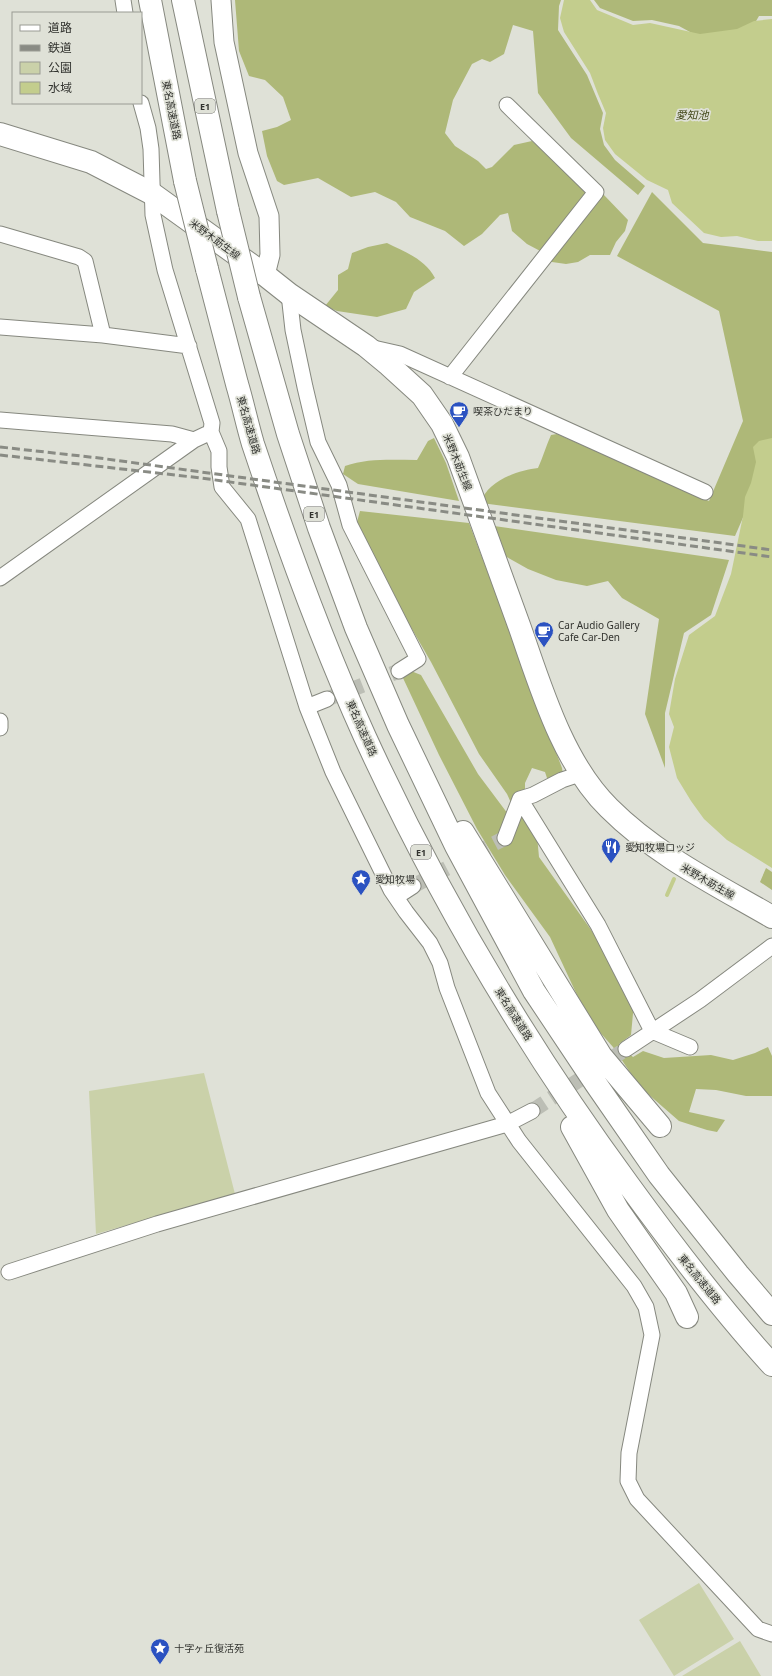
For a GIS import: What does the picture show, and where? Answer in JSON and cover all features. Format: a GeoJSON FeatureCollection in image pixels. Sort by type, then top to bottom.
{"type":"FeatureCollection","features":[{"type":"Feature","properties":{"kind":"main road","name":"東名高速道路"},"geometry":{"type":"LineString","coordinates":[[150,0],[185,181],[252,441],[285,537],[324,639],[365,736],[449,904],[488,972],[551,1074],[609,1158],[671,1243],[741,1331],[772,1365]]}},
{"type":"Feature","properties":{"kind":"main road","name":"E1"},"geometry":{"type":"LineString","coordinates":[[183,0],[228,212],[248,297],[288,434],[319,528],[356,628],[398,725],[456,846],[534,991],[659,1175],[772,1314]]}},
{"type":"Feature","properties":{"kind":"main road","name":"米野木莇生線"},"geometry":{"type":"LineString","coordinates":[[0,134],[90,162],[151,193],[289,294],[366,346],[422,395],[442,424],[458,457],[550,713],[580,774],[607,807],[635,833],[678,863],[772,917]]}},
{"type":"Feature","properties":{"kind":"main road"},"geometry":{"type":"LineString","coordinates":[[398,725],[601,1056],[660,1126]]}},
{"type":"Feature","properties":{"kind":"main road"},"geometry":{"type":"LineString","coordinates":[[488,972],[618,1210],[676,1293],[687,1317]]}},
{"type":"Feature","properties":{"kind":"street"},"geometry":{"type":"LineString","coordinates":[[123,0],[125,12]]}},
{"type":"Feature","properties":{"kind":"street"},"geometry":{"type":"LineString","coordinates":[[220,0],[224,42],[248,153],[269,216],[270,255],[265,275]]}},
{"type":"Feature","properties":{"kind":"street"},"geometry":{"type":"LineString","coordinates":[[140,104],[148,128],[151,149],[151,193],[153,215],[165,270],[212,423],[211,432],[219,451],[219,467],[222,487],[248,519],[307,707],[333,772],[396,897],[430,943],[437,956],[447,988],[488,1093],[519,1142],[634,1286],[646,1307],[652,1335],[628,1453],[628,1481],[637,1499],[758,1629],[772,1634]]}},
{"type":"Feature","properties":{"kind":"street"},"geometry":{"type":"LineString","coordinates":[[450,376],[596,192],[507,104]]}},
{"type":"Feature","properties":{"kind":"street"},"geometry":{"type":"LineString","coordinates":[[0,234],[80,257],[85,261],[103,335]]}},
{"type":"Feature","properties":{"kind":"street"},"geometry":{"type":"LineString","coordinates":[[289,294],[293,330],[318,442],[339,485],[350,525],[418,659],[399,671]]}},
{"type":"Feature","properties":{"kind":"street"},"geometry":{"type":"LineString","coordinates":[[0,327],[103,335],[188,346]]}},
{"type":"Feature","properties":{"kind":"street"},"geometry":{"type":"LineString","coordinates":[[366,346],[400,354],[705,492]]}},
{"type":"Feature","properties":{"kind":"street"},"geometry":{"type":"LineString","coordinates":[[0,420],[172,434],[194,440]]}},
{"type":"Feature","properties":{"kind":"street"},"geometry":{"type":"LineString","coordinates":[[0,578],[194,440],[211,432]]}},
{"type":"Feature","properties":{"kind":"street"},"geometry":{"type":"LineString","coordinates":[[307,707],[327,698]]}},
{"type":"Feature","properties":{"kind":"street"},"geometry":{"type":"LineString","coordinates":[[0,721],[0,728]]}},
{"type":"Feature","properties":{"kind":"street"},"geometry":{"type":"LineString","coordinates":[[520,799],[533,795],[562,780],[580,774]]}},
{"type":"Feature","properties":{"kind":"street"},"geometry":{"type":"LineString","coordinates":[[505,838],[520,799]]}},
{"type":"Feature","properties":{"kind":"street"},"geometry":{"type":"LineString","coordinates":[[520,799],[598,925],[652,1031],[690,1047]]}},
{"type":"Feature","properties":{"kind":"street"},"geometry":{"type":"LineString","coordinates":[[396,897],[413,886]]}},
{"type":"Feature","properties":{"kind":"street"},"geometry":{"type":"LineString","coordinates":[[626,1049],[700,1000],[772,946]]}},
{"type":"Feature","properties":{"kind":"street"},"geometry":{"type":"LineString","coordinates":[[9,1272],[164,1222],[507,1124],[532,1111]]}},
{"type":"Feature","properties":{"kind":"green space"},"geometry":{"type":"Polygon","coordinates":[[[204,1073],[235,1194],[96,1234],[89,1091],[204,1073]]]}},
{"type":"Feature","properties":{"kind":"green space"},"geometry":{"type":"Polygon","coordinates":[[[699,1583],[734,1639],[674,1676],[639,1620],[699,1583]]]}},
{"type":"Feature","properties":{"kind":"green space"},"geometry":{"type":"Polygon","coordinates":[[[740,1641],[761,1676],[682,1676],[740,1641]]]}},
{"type":"Feature","properties":{"kind":"shaded area"},"geometry":{"type":"Polygon","coordinates":[[[235,0],[561,0],[559,6],[558,30],[587,75],[603,113],[600,129],[604,145],[615,160],[645,186],[638,195],[571,138],[538,93],[533,31],[513,25],[504,54],[490,62],[482,59],[472,64],[453,100],[445,133],[455,146],[478,161],[486,169],[492,167],[514,145],[532,141],[583,184],[586,189],[587,199],[544,253],[527,244],[512,231],[508,213],[500,215],[482,234],[464,246],[445,231],[410,217],[396,202],[375,192],[351,197],[318,178],[284,185],[277,181],[267,156],[262,131],[277,127],[291,120],[283,97],[265,80],[249,76],[239,51],[235,0]]]}},
{"type":"Feature","properties":{"kind":"shaded area"},"geometry":{"type":"Polygon","coordinates":[[[594,0],[772,0],[772,16],[759,16],[745,40],[712,44],[679,26],[652,20],[633,21],[600,8],[594,0]]]}},
{"type":"Feature","properties":{"kind":"shaded area"},"geometry":{"type":"Polygon","coordinates":[[[652,192],[703,243],[772,252],[772,451],[735,536],[481,503],[484,495],[489,489],[504,478],[522,471],[538,468],[551,435],[557,434],[709,501],[743,421],[719,311],[617,256],[652,192]]]}},
{"type":"Feature","properties":{"kind":"shaded area"},"geometry":{"type":"Polygon","coordinates":[[[603,194],[628,220],[625,231],[616,242],[610,255],[590,255],[578,262],[566,264],[545,261],[603,194]]]}},
{"type":"Feature","properties":{"kind":"shaded area"},"geometry":{"type":"Polygon","coordinates":[[[387,243],[420,261],[431,271],[435,278],[414,292],[406,309],[377,317],[337,311],[325,306],[338,290],[338,275],[348,269],[352,253],[368,247],[387,243]]]}},
{"type":"Feature","properties":{"kind":"shaded area"},"geometry":{"type":"Polygon","coordinates":[[[434,438],[446,463],[459,501],[358,484],[343,474],[345,466],[354,463],[380,460],[417,460],[428,441],[434,438]]]}},
{"type":"Feature","properties":{"kind":"shaded area"},"geometry":{"type":"Polygon","coordinates":[[[360,511],[469,523],[562,768],[565,787],[552,793],[545,772],[532,768],[525,783],[525,816],[537,836],[539,857],[594,934],[636,981],[631,1035],[619,1044],[633,1057],[643,1051],[664,1058],[711,1055],[733,1060],[768,1047],[772,1056],[772,1096],[746,1096],[716,1090],[696,1089],[689,1112],[725,1120],[717,1132],[679,1121],[640,1087],[613,1047],[597,1029],[577,995],[550,937],[505,875],[477,829],[439,755],[403,678],[411,671],[421,675],[478,774],[517,826],[517,816],[507,794],[479,754],[431,662],[383,579],[357,522],[360,511]]]}},
{"type":"Feature","properties":{"kind":"shaded area"},"geometry":{"type":"Polygon","coordinates":[[[487,525],[729,560],[711,615],[684,633],[665,713],[665,768],[645,714],[659,619],[622,598],[608,581],[587,586],[556,580],[528,569],[505,556],[487,525]]]}},
{"type":"Feature","properties":{"kind":"shaded area"},"geometry":{"type":"Polygon","coordinates":[[[766,868],[772,872],[772,890],[760,882],[766,868]]]}},
{"type":"Feature","properties":{"kind":"water","name":"愛知池"},"geometry":{"type":"Polygon","coordinates":[[[564,0],[590,0],[597,10],[633,25],[650,23],[700,34],[737,29],[754,21],[772,19],[772,241],[758,241],[737,236],[721,237],[704,233],[672,203],[668,190],[647,180],[615,154],[605,140],[603,128],[606,113],[590,73],[564,32],[560,18],[564,0]]]}},
{"type":"Feature","properties":{"kind":"water"},"geometry":{"type":"Polygon","coordinates":[[[772,438],[772,868],[727,840],[704,819],[691,801],[677,778],[669,747],[674,727],[669,714],[675,679],[689,635],[715,616],[731,574],[743,516],[745,497],[751,483],[756,462],[753,447],[759,441],[772,438]]]}},
{"type":"Feature","properties":{"kind":"waterway"},"geometry":{"type":"LineString","coordinates":[[667,895],[674,879]]}},
{"type":"Feature","properties":{"kind":"tunnel"},"geometry":{"type":"LineString","coordinates":[[327,699],[399,671]]}},
{"type":"Feature","properties":{"kind":"tunnel"},"geometry":{"type":"LineString","coordinates":[[413,886],[505,838]]}},
{"type":"Feature","properties":{"kind":"tunnel"},"geometry":{"type":"LineString","coordinates":[[532,1111],[626,1049]]}},
{"type":"Feature","properties":{"kind":"railway"},"geometry":{"type":"LineString","coordinates":[[0,447],[99,458],[772,550]]}},
{"type":"Feature","properties":{"kind":"railway"},"geometry":{"type":"LineString","coordinates":[[0,455],[201,478],[772,557]]}},
{"type":"Feature","properties":{"kind":"place","name":"喫茶ひだまり"},"geometry":{"type":"Point","coordinates":[459,428]}},
{"type":"Feature","properties":{"kind":"place","name":"Car Audio Gallery Cafe Car-Den"},"geometry":{"type":"Point","coordinates":[544,648]}},
{"type":"Feature","properties":{"kind":"place","name":"愛知牧場ロッジ"},"geometry":{"type":"Point","coordinates":[611,864]}},
{"type":"Feature","properties":{"kind":"place","name":"愛知牧場"},"geometry":{"type":"Point","coordinates":[361,896]}},
{"type":"Feature","properties":{"kind":"place","name":"十字ヶ丘復活苑"},"geometry":{"type":"Point","coordinates":[160,1665]}}]}
